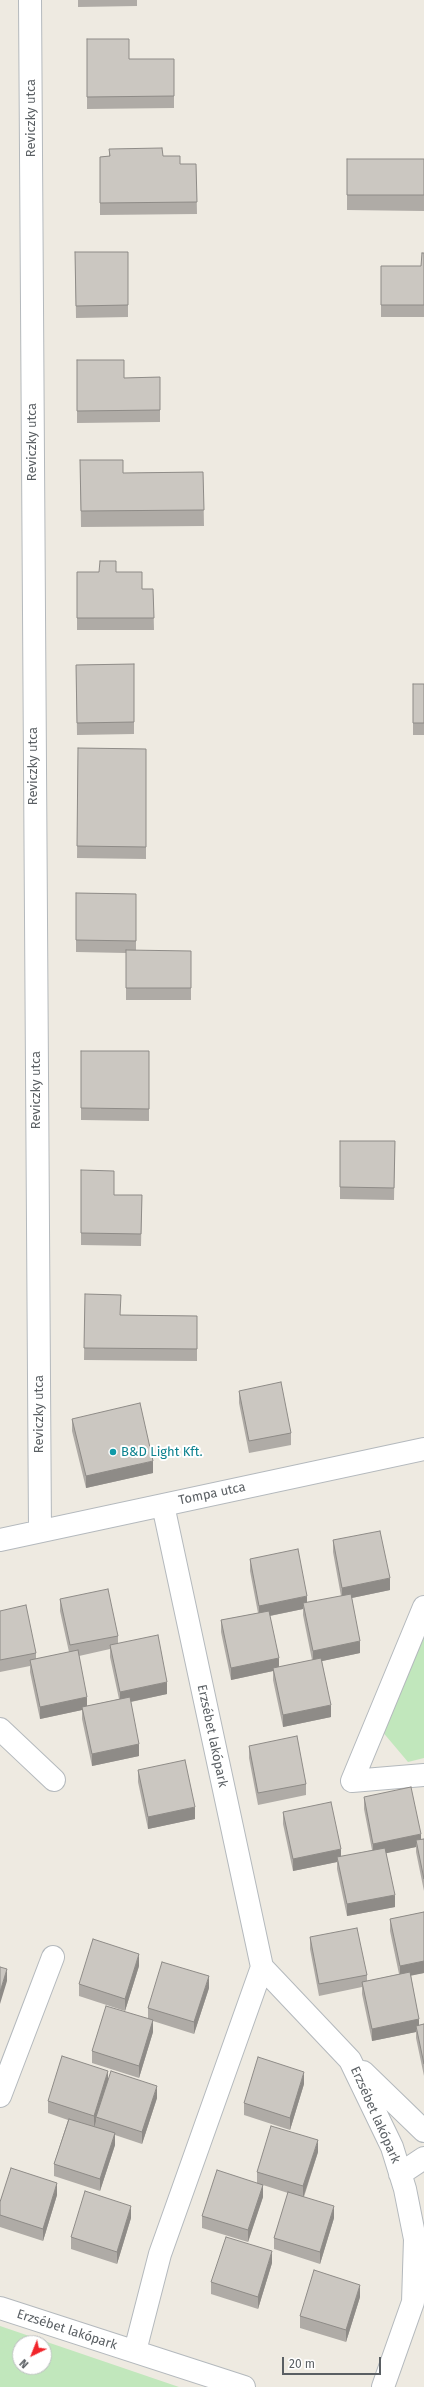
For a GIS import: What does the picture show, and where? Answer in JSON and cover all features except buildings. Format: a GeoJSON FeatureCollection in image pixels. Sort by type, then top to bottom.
{"type":"FeatureCollection","features":[{"type":"Feature","properties":{"kind":"street","name":"Reviczky utca"},"geometry":{"type":"LineString","coordinates":[[30,0],[33,658],[40,1531]]}},
{"type":"Feature","properties":{"kind":"street","name":"Tompa utca"},"geometry":{"type":"LineString","coordinates":[[0,1540],[423,1452]]}},
{"type":"Feature","properties":{"kind":"street","name":"Erzsébet lakópark"},"geometry":{"type":"LineString","coordinates":[[163,1505],[262,1967],[350,2060],[392,2147],[405,2189],[414,2240],[414,2302],[383,2387]]}},
{"type":"Feature","properties":{"kind":"street"},"geometry":{"type":"LineString","coordinates":[[424,1607],[352,1780],[424,1775]]}},
{"type":"Feature","properties":{"kind":"street"},"geometry":{"type":"LineString","coordinates":[[0,1729],[54,1780]]}},
{"type":"Feature","properties":{"kind":"street"},"geometry":{"type":"LineString","coordinates":[[0,2096],[53,1957]]}},
{"type":"Feature","properties":{"kind":"street","name":"Erzsébet lakópark"},"geometry":{"type":"LineString","coordinates":[[135,2351],[160,2254],[262,1967]]}},
{"type":"Feature","properties":{"kind":"street"},"geometry":{"type":"LineString","coordinates":[[350,2060],[424,2130]]}},
{"type":"Feature","properties":{"kind":"street"},"geometry":{"type":"LineString","coordinates":[[400,2174],[424,2158]]}},
{"type":"Feature","properties":{"kind":"street","name":"Erzsébet lakópark"},"geometry":{"type":"LineString","coordinates":[[0,2308],[244,2387]]}},
{"type":"Feature","properties":{"kind":"green space"},"geometry":{"type":"Polygon","coordinates":[[[424,1634],[424,1758],[408,1762],[381,1730],[424,1634]]]}},
{"type":"Feature","properties":{"kind":"green space"},"geometry":{"type":"Polygon","coordinates":[[[0,2326],[26,2335],[12,2335],[12,2375],[52,2375],[52,2344],[179,2387],[0,2387],[0,2326]]]}},
{"type":"Feature","properties":{"kind":"place","name":"B&D Light Kft."},"geometry":{"type":"Point","coordinates":[113,1452]}}]}
